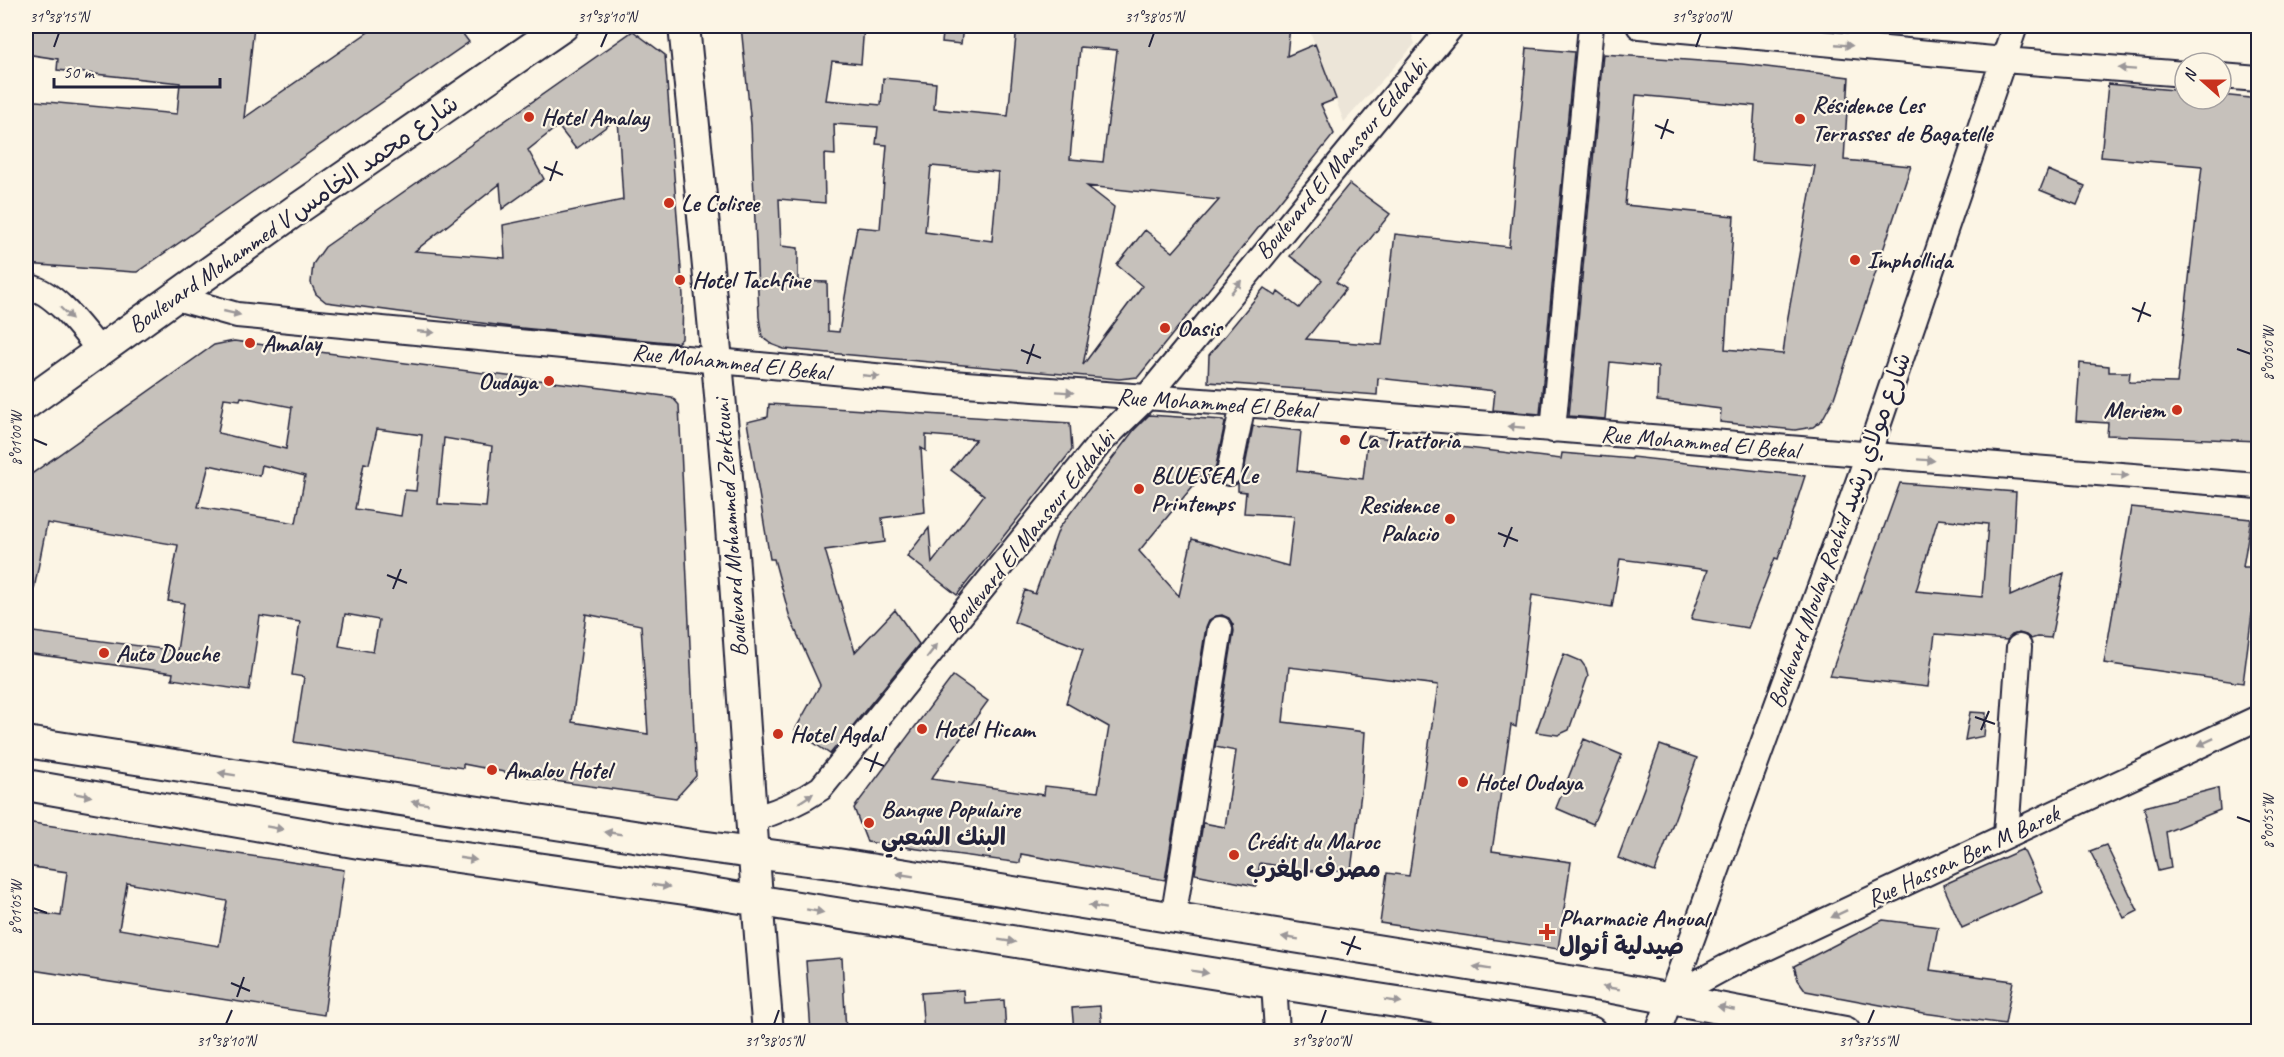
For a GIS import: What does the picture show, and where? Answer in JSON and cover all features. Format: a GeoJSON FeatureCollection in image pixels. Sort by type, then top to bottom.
{"type":"FeatureCollection","features":[{"type":"Feature","properties":{"kind":"main road","name":"Boulevard Mohammed V شارع محمد الخامس"},"geometry":{"type":"LineString","coordinates":[[26,404],[296,210],[563,26]]}},
{"type":"Feature","properties":{"kind":"main road","name":"Boulevard Mohammed Zerktouni"},"geometry":{"type":"LineString","coordinates":[[684,26],[718,362],[768,1032]]}},
{"type":"Feature","properties":{"kind":"main road"},"geometry":{"type":"LineString","coordinates":[[26,742],[754,854],[838,864],[1173,920],[1669,998],[1845,1032]]}},
{"type":"Feature","properties":{"kind":"main road"},"geometry":{"type":"LineString","coordinates":[[26,785],[359,843],[757,901],[1591,1032]]}},
{"type":"Feature","properties":{"kind":"street","name":"Boulevard El Mansour Eddahbi"},"geometry":{"type":"LineString","coordinates":[[752,819],[789,808],[821,788],[1100,443],[1146,398],[1452,26]]}},
{"type":"Feature","properties":{"kind":"street"},"geometry":{"type":"LineString","coordinates":[[1553,430],[1591,26]]}},
{"type":"Feature","properties":{"kind":"street"},"geometry":{"type":"LineString","coordinates":[[1639,26],[2004,60],[2173,73]]}},
{"type":"Feature","properties":{"kind":"street","name":"Boulevard Moulay Rachid شارع مولاي رشيد"},"geometry":{"type":"LineString","coordinates":[[1658,1032],[1868,455],[2015,26]]}},
{"type":"Feature","properties":{"kind":"street"},"geometry":{"type":"LineString","coordinates":[[2233,77],[2259,79]]}},
{"type":"Feature","properties":{"kind":"street"},"geometry":{"type":"LineString","coordinates":[[26,286],[35,288],[60,306],[99,350]]}},
{"type":"Feature","properties":{"kind":"street","name":"Rue Mohammed El Bekal"},"geometry":{"type":"LineString","coordinates":[[176,298],[237,315],[938,382],[1243,404],[2259,486]]}},
{"type":"Feature","properties":{"kind":"street"},"geometry":{"type":"LineString","coordinates":[[1229,473],[1243,404]]}},
{"type":"Feature","properties":{"kind":"street"},"geometry":{"type":"LineString","coordinates":[[1173,920],[1220,629]]}},
{"type":"Feature","properties":{"kind":"street"},"geometry":{"type":"LineString","coordinates":[[2006,836],[2019,647]]}},
{"type":"Feature","properties":{"kind":"street","name":"Rue Hassan Ben M Barek"},"geometry":{"type":"LineString","coordinates":[[1669,998],[1726,967],[2259,718]]}},
{"type":"Feature","properties":{"kind":"street"},"geometry":{"type":"LineString","coordinates":[[1274,983],[1277,1032]]}},
{"type":"Feature","properties":{"kind":"shaded area"},"geometry":{"type":"Polygon","coordinates":[[[1308,26],[1409,26],[1415,44],[1344,122],[1308,26]]]}},
{"type":"Feature","properties":{"kind":"building"},"geometry":{"type":"Polygon","coordinates":[[[26,26],[254,26],[244,118],[377,26],[457,26],[469,42],[134,272],[26,264],[26,100],[177,114],[180,83],[57,70],[58,59],[26,54],[26,26]]]}},
{"type":"Feature","properties":{"kind":"building"},"geometry":{"type":"Polygon","coordinates":[[[741,26],[864,26],[861,64],[832,61],[826,100],[881,105],[883,78],[936,83],[934,109],[1008,116],[1017,26],[1290,26],[1287,56],[1315,44],[1336,99],[1321,105],[1334,134],[1138,377],[1119,379],[784,349],[771,344],[762,337],[759,317],[751,125],[741,26]],[[1080,47],[1070,159],[1103,162],[1117,50],[1080,47]],[[834,124],[835,155],[824,154],[825,203],[779,199],[781,246],[798,248],[798,281],[827,282],[828,331],[839,332],[857,227],[880,229],[887,145],[876,144],[878,127],[834,124]],[[931,166],[925,232],[992,241],[998,172],[931,166]],[[1087,186],[1114,207],[1083,365],[1142,286],[1117,265],[1145,230],[1173,252],[1219,200],[1087,186]]]}},
{"type":"Feature","properties":{"kind":"building"},"geometry":{"type":"Polygon","coordinates":[[[944,26],[963,26],[961,44],[942,42],[944,26]]]}},
{"type":"Feature","properties":{"kind":"building"},"geometry":{"type":"Polygon","coordinates":[[[633,31],[665,55],[683,296],[682,339],[677,343],[511,327],[326,302],[316,294],[311,283],[313,264],[325,247],[633,31]],[[618,118],[576,149],[558,126],[528,150],[544,179],[502,209],[500,184],[415,251],[505,258],[503,225],[623,200],[618,118]]]}},
{"type":"Feature","properties":{"kind":"building"},"geometry":{"type":"Polygon","coordinates":[[[1527,48],[1574,52],[1540,414],[1493,410],[1495,391],[1378,378],[1377,395],[1208,382],[1209,355],[1264,288],[1276,296],[1278,292],[1299,308],[1322,280],[1290,256],[1349,184],[1390,214],[1336,282],[1346,289],[1306,339],[1382,345],[1395,234],[1509,247],[1527,48]]]}},
{"type":"Feature","properties":{"kind":"building"},"geometry":{"type":"Polygon","coordinates":[[[1603,54],[1742,64],[1849,77],[1844,160],[1911,166],[1834,398],[1822,420],[1813,427],[1795,430],[1720,422],[1721,409],[1657,401],[1658,367],[1610,362],[1605,419],[1569,416],[1603,54]],[[1636,95],[1625,205],[1734,216],[1725,349],[1783,354],[1815,166],[1751,161],[1755,106],[1636,95]]]}},
{"type":"Feature","properties":{"kind":"building"},"geometry":{"type":"Polygon","coordinates":[[[2108,84],[2173,90],[2173,111],[2233,111],[2233,96],[2259,99],[2259,441],[2107,435],[2108,423],[2076,421],[2080,363],[2109,366],[2109,372],[2130,372],[2129,382],[2177,383],[2202,166],[2101,157],[2108,84]]]}},
{"type":"Feature","properties":{"kind":"building"},"geometry":{"type":"Polygon","coordinates":[[[2048,170],[2085,186],[2077,205],[2040,190],[2048,170]]]}},
{"type":"Feature","properties":{"kind":"building"},"geometry":{"type":"Polygon","coordinates":[[[234,341],[672,397],[679,405],[696,776],[676,798],[540,779],[463,764],[463,768],[294,742],[304,677],[292,675],[300,622],[260,616],[249,691],[172,679],[173,673],[26,653],[26,631],[177,651],[184,603],[168,601],[178,545],[47,523],[34,589],[26,588],[26,478],[214,345],[234,341]],[[241,397],[240,400],[224,398],[218,433],[286,449],[292,407],[241,397]],[[377,429],[369,464],[364,463],[355,509],[401,516],[405,490],[416,491],[422,435],[377,429]],[[444,438],[438,504],[486,507],[492,446],[444,438]],[[209,465],[198,507],[296,523],[305,476],[262,465],[260,476],[209,465]],[[345,614],[339,646],[373,652],[379,620],[345,614]],[[586,614],[572,722],[648,734],[641,625],[586,614]]]}},
{"type":"Feature","properties":{"kind":"building"},"geometry":{"type":"Polygon","coordinates":[[[769,404],[1070,423],[1072,450],[957,595],[907,556],[929,528],[932,563],[984,495],[951,470],[976,439],[926,435],[926,451],[921,448],[925,512],[882,518],[885,542],[825,550],[855,652],[895,610],[919,644],[830,754],[795,730],[820,685],[790,618],[774,559],[770,559],[747,422],[768,417],[769,404]]]}},
{"type":"Feature","properties":{"kind":"building"},"geometry":{"type":"Polygon","coordinates":[[[1149,415],[1223,420],[1225,423],[1215,470],[1216,479],[1206,479],[1208,468],[1139,551],[1179,596],[1192,539],[1288,566],[1294,516],[1244,513],[1246,492],[1238,491],[1253,426],[1301,431],[1297,471],[1363,479],[1368,436],[1561,459],[1562,453],[1632,459],[1632,457],[1805,476],[1778,559],[1775,558],[1748,628],[1691,619],[1708,570],[1620,559],[1612,607],[1532,595],[1516,727],[1511,725],[1492,851],[1571,862],[1558,949],[1380,923],[1387,873],[1409,876],[1438,685],[1289,667],[1283,722],[1365,732],[1361,793],[1351,870],[1321,872],[1260,863],[1256,886],[1195,874],[1203,823],[1225,827],[1236,751],[1215,747],[1234,631],[1229,618],[1222,615],[1209,620],[1206,627],[1165,880],[1021,854],[1020,863],[867,842],[854,808],[953,676],[988,701],[931,779],[1044,795],[1045,786],[1098,792],[1109,727],[1066,703],[1083,649],[1014,622],[1025,590],[1035,594],[1059,528],[1134,430],[1149,415]]]}},
{"type":"Feature","properties":{"kind":"building"},"geometry":{"type":"Polygon","coordinates":[[[1900,483],[2016,492],[2010,596],[2064,573],[2051,638],[2031,639],[2019,633],[2007,640],[1935,634],[1928,687],[1830,676],[1900,483]],[[1938,519],[1916,591],[1982,597],[1988,524],[1938,519]]]}},
{"type":"Feature","properties":{"kind":"building"},"geometry":{"type":"Polygon","coordinates":[[[2131,507],[2251,519],[2243,567],[2258,567],[2243,683],[2104,663],[2131,507]]]}},
{"type":"Feature","properties":{"kind":"building"},"geometry":{"type":"Polygon","coordinates":[[[1564,654],[1581,661],[1588,676],[1569,730],[1558,735],[1536,732],[1564,654]]]}},
{"type":"Feature","properties":{"kind":"building"},"geometry":{"type":"Polygon","coordinates":[[[1970,712],[1986,713],[1984,736],[1965,740],[1970,712]]]}},
{"type":"Feature","properties":{"kind":"building"},"geometry":{"type":"Polygon","coordinates":[[[1584,739],[1622,755],[1593,824],[1556,808],[1584,739]]]}},
{"type":"Feature","properties":{"kind":"building"},"geometry":{"type":"Polygon","coordinates":[[[1660,745],[1697,758],[1655,872],[1618,858],[1660,745]]]}},
{"type":"Feature","properties":{"kind":"building"},"geometry":{"type":"Polygon","coordinates":[[[2218,788],[2220,810],[2166,832],[2171,868],[2158,871],[2144,807],[2218,788]]]}},
{"type":"Feature","properties":{"kind":"building"},"geometry":{"type":"Polygon","coordinates":[[[26,822],[344,870],[324,1015],[26,969],[26,911],[61,916],[67,872],[26,866],[26,822]],[[127,883],[119,929],[219,946],[227,901],[127,883]]]}},
{"type":"Feature","properties":{"kind":"building"},"geometry":{"type":"Polygon","coordinates":[[[2106,845],[2138,911],[2124,918],[2090,851],[2106,845]]]}},
{"type":"Feature","properties":{"kind":"building"},"geometry":{"type":"Polygon","coordinates":[[[2023,849],[2043,892],[1962,928],[1943,885],[2023,849]]]}},
{"type":"Feature","properties":{"kind":"building"},"geometry":{"type":"Polygon","coordinates":[[[1883,920],[1938,927],[1930,970],[2013,981],[2005,1024],[1923,1013],[1806,991],[1798,980],[1794,966],[1883,920]]]}},
{"type":"Feature","properties":{"kind":"building"},"geometry":{"type":"Polygon","coordinates":[[[842,958],[846,1032],[811,1032],[806,961],[842,958]]]}},
{"type":"Feature","properties":{"kind":"building"},"geometry":{"type":"Polygon","coordinates":[[[963,990],[964,1003],[1004,1000],[1006,1032],[924,1032],[921,993],[963,990]]]}},
{"type":"Feature","properties":{"kind":"building"},"geometry":{"type":"Polygon","coordinates":[[[1100,1006],[1102,1032],[1074,1032],[1072,1008],[1100,1006]]]}},
{"type":"Feature","properties":{"kind":"place","name":"Hotel Amalay"},"geometry":{"type":"Point","coordinates":[529,117]}},
{"type":"Feature","properties":{"kind":"place","name":"Résidence Les Terrasses de Bagatelle"},"geometry":{"type":"Point","coordinates":[1800,119]}},
{"type":"Feature","properties":{"kind":"place","name":"Le Colisee"},"geometry":{"type":"Point","coordinates":[669,203]}},
{"type":"Feature","properties":{"kind":"place","name":"Imphollida"},"geometry":{"type":"Point","coordinates":[1855,260]}},
{"type":"Feature","properties":{"kind":"place","name":"Hotel Tachfine"},"geometry":{"type":"Point","coordinates":[680,280]}},
{"type":"Feature","properties":{"kind":"place","name":"Oasis"},"geometry":{"type":"Point","coordinates":[1165,328]}},
{"type":"Feature","properties":{"kind":"place","name":"Amalay"},"geometry":{"type":"Point","coordinates":[250,343]}},
{"type":"Feature","properties":{"kind":"place","name":"Oudaya"},"geometry":{"type":"Point","coordinates":[549,381]}},
{"type":"Feature","properties":{"kind":"place","name":"Meriem"},"geometry":{"type":"Point","coordinates":[2177,410]}},
{"type":"Feature","properties":{"kind":"place","name":"La Trattoria"},"geometry":{"type":"Point","coordinates":[1345,440]}},
{"type":"Feature","properties":{"kind":"place","name":"BLUESEA Le Printemps"},"geometry":{"type":"Point","coordinates":[1139,489]}},
{"type":"Feature","properties":{"kind":"place","name":"Residence Palacio"},"geometry":{"type":"Point","coordinates":[1450,519]}},
{"type":"Feature","properties":{"kind":"place","name":"Auto Douche"},"geometry":{"type":"Point","coordinates":[104,653]}},
{"type":"Feature","properties":{"kind":"place","name":"Hotel Hicam"},"geometry":{"type":"Point","coordinates":[922,729]}},
{"type":"Feature","properties":{"kind":"place","name":"Hotel Agdal"},"geometry":{"type":"Point","coordinates":[778,734]}},
{"type":"Feature","properties":{"kind":"place","name":"Amalou Hotel"},"geometry":{"type":"Point","coordinates":[492,770]}},
{"type":"Feature","properties":{"kind":"place","name":"Hotel Oudaya"},"geometry":{"type":"Point","coordinates":[1463,782]}},
{"type":"Feature","properties":{"kind":"place","name":"Banque Populaire البنك الشعبي"},"geometry":{"type":"Point","coordinates":[869,823]}},
{"type":"Feature","properties":{"kind":"place","name":"Crédit du Maroc مصرف المغرب"},"geometry":{"type":"Point","coordinates":[1234,855]}},
{"type":"Feature","properties":{"kind":"place","name":"Pharmacie Anoual صيدلية أنوال"},"geometry":{"type":"Point","coordinates":[1547,932]}}]}
